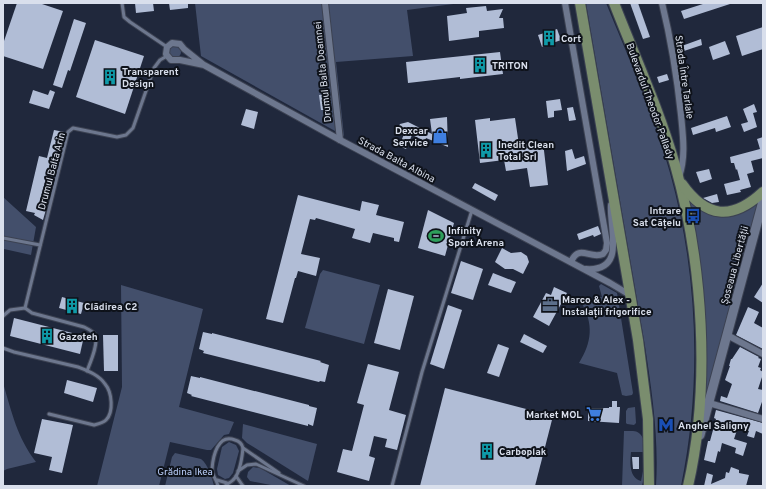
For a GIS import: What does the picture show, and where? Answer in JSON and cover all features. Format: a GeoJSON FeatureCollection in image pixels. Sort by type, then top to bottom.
{"type":"FeatureCollection","features":[{"type":"Feature","properties":{"kind":"main road"},"geometry":{"type":"LineString","coordinates":[[580,3],[638,340],[646,401],[649,446],[649,486]]}},
{"type":"Feature","properties":{"kind":"main road","name":"Bulevardul Theodor Pallady"},"geometry":{"type":"LineString","coordinates":[[614,3],[660,119],[678,178],[692,243],[701,335],[700,392],[693,459],[688,486]]}},
{"type":"Feature","properties":{"kind":"main road"},"geometry":{"type":"LineString","coordinates":[[678,178],[699,204],[710,210],[716,211],[727,212],[738,209],[748,204],[763,192]]}},
{"type":"Feature","properties":{"kind":"main road","name":"Șoseaua Libertății"},"geometry":{"type":"LineString","coordinates":[[693,459],[763,201]]}},
{"type":"Feature","properties":{"kind":"street","name":"Drumul Balta Doamnei"},"geometry":{"type":"LineString","coordinates":[[325,3],[340,140]]}},
{"type":"Feature","properties":{"kind":"street"},"geometry":{"type":"LineString","coordinates":[[565,3],[607,243],[606,250],[603,254],[596,256],[579,253],[575,255],[571,262]]}},
{"type":"Feature","properties":{"kind":"street","name":"Strada Între Tarlale"},"geometry":{"type":"LineString","coordinates":[[662,3],[672,45],[681,114],[683,157],[678,178]]}},
{"type":"Feature","properties":{"kind":"street","name":"Strada Balta Albina"},"geometry":{"type":"LineString","coordinates":[[167,47],[172,43],[180,44],[204,65],[340,140],[571,262],[630,295]]}},
{"type":"Feature","properties":{"kind":"street"},"geometry":{"type":"LineString","coordinates":[[167,47],[167,56]]}},
{"type":"Feature","properties":{"kind":"street"},"geometry":{"type":"LineString","coordinates":[[180,60],[184,49]]}},
{"type":"Feature","properties":{"kind":"street","name":"Strada Balta Albina"},"geometry":{"type":"LineString","coordinates":[[167,56],[174,61],[180,60],[204,65]]}},
{"type":"Feature","properties":{"kind":"street"},"geometry":{"type":"LineString","coordinates":[[582,268],[599,268],[606,263],[612,255],[614,245],[611,209],[612,195]]}},
{"type":"Feature","properties":{"kind":"street"},"geometry":{"type":"LineString","coordinates":[[727,335],[763,354]]}},
{"type":"Feature","properties":{"kind":"street"},"geometry":{"type":"LineString","coordinates":[[708,403],[763,419]]}},
{"type":"Feature","properties":{"kind":"lane"},"geometry":{"type":"LineString","coordinates":[[122,3],[124,17],[167,47]]}},
{"type":"Feature","properties":{"kind":"lane","name":"Drumul Balta Arin"},"geometry":{"type":"LineString","coordinates":[[26,308],[68,132],[73,128],[117,137],[126,135],[133,128],[154,68],[160,60],[167,56]]}},
{"type":"Feature","properties":{"kind":"lane"},"geometry":{"type":"LineString","coordinates":[[392,486],[422,372],[472,210]]}},
{"type":"Feature","properties":{"kind":"lane"},"geometry":{"type":"LineString","coordinates":[[3,238],[40,245]]}},
{"type":"Feature","properties":{"kind":"lane"},"geometry":{"type":"LineString","coordinates":[[3,316],[10,310],[26,308],[36,314],[84,327],[92,331],[96,336],[96,344],[87,371]]}},
{"type":"Feature","properties":{"kind":"lane"},"geometry":{"type":"LineString","coordinates":[[3,348],[78,367],[97,375],[105,383],[110,392],[110,414],[107,420],[102,423],[94,425],[49,414]]}},
{"type":"Feature","properties":{"kind":"lane"},"geometry":{"type":"LineString","coordinates":[[218,486],[212,468],[219,443],[226,438],[240,442],[243,448],[287,479]]}},
{"type":"Feature","properties":{"kind":"lane"},"geometry":{"type":"LineString","coordinates":[[217,480],[226,485],[232,481],[238,471],[243,448]]}},
{"type":"Feature","properties":{"kind":"lane"},"geometry":{"type":"LineString","coordinates":[[238,471],[247,465],[256,464],[304,486]]}},
{"type":"Feature","properties":{"kind":"lane"},"geometry":{"type":"LineString","coordinates":[[236,476],[243,486]]}},
{"type":"Feature","properties":{"kind":"green space"},"geometry":{"type":"Polygon","coordinates":[[[195,3],[461,3],[407,10],[413,56],[336,62],[344,136],[201,56],[195,3]]]}},
{"type":"Feature","properties":{"kind":"green space"},"geometry":{"type":"Polygon","coordinates":[[[586,3],[606,3],[641,87],[664,151],[679,211],[686,250],[694,329],[692,408],[688,447],[681,486],[656,486],[656,433],[648,363],[586,3]]]}},
{"type":"Feature","properties":{"kind":"green space"},"geometry":{"type":"Polygon","coordinates":[[[175,46],[179,48],[181,52],[179,56],[175,58],[171,56],[169,52],[171,48],[175,46]]]}},
{"type":"Feature","properties":{"kind":"green space"},"geometry":{"type":"Polygon","coordinates":[[[3,197],[36,227],[31,255],[4,249],[3,252],[3,197]]]}},
{"type":"Feature","properties":{"kind":"green space"},"geometry":{"type":"Polygon","coordinates":[[[691,202],[708,213],[757,202],[758,205],[703,412],[701,281],[695,229],[689,204],[691,202]]]}},
{"type":"Feature","properties":{"kind":"green space"},"geometry":{"type":"Polygon","coordinates":[[[323,270],[380,285],[364,344],[305,328],[320,274],[323,270]]]}},
{"type":"Feature","properties":{"kind":"green space"},"geometry":{"type":"Polygon","coordinates":[[[601,284],[617,293],[633,393],[632,395],[622,395],[617,373],[579,363],[587,348],[590,333],[588,318],[581,302],[602,297],[599,286],[601,284]]]}},
{"type":"Feature","properties":{"kind":"green space"},"geometry":{"type":"Polygon","coordinates":[[[121,285],[203,309],[179,407],[234,422],[229,434],[224,435],[211,450],[170,442],[159,486],[97,486],[122,387],[121,285]]]}},
{"type":"Feature","properties":{"kind":"green space"},"geometry":{"type":"Polygon","coordinates":[[[3,383],[12,415],[29,453],[36,462],[3,471],[3,383]]]}},
{"type":"Feature","properties":{"kind":"green space"},"geometry":{"type":"Polygon","coordinates":[[[635,407],[636,423],[634,425],[627,424],[626,411],[628,408],[635,407]]]}},
{"type":"Feature","properties":{"kind":"green space"},"geometry":{"type":"Polygon","coordinates":[[[243,424],[317,444],[308,481],[247,443],[242,438],[243,424]]]}},
{"type":"Feature","properties":{"kind":"green space"},"geometry":{"type":"Polygon","coordinates":[[[624,431],[636,432],[641,434],[644,441],[644,477],[642,486],[622,486],[624,431]],[[631,452],[632,473],[634,477],[641,481],[643,471],[643,452],[631,452]]]}},
{"type":"Feature","properties":{"kind":"green space"},"geometry":{"type":"Polygon","coordinates":[[[229,442],[236,445],[239,451],[233,473],[229,478],[225,479],[218,475],[217,469],[222,447],[229,442]]]}},
{"type":"Feature","properties":{"kind":"green space","name":"Grădina Ikea"},"geometry":{"type":"Polygon","coordinates":[[[175,453],[201,459],[208,468],[214,486],[165,486],[172,457],[175,453]]]}},
{"type":"Feature","properties":{"kind":"green space"},"geometry":{"type":"Polygon","coordinates":[[[253,467],[260,468],[291,486],[276,486],[250,481],[247,477],[248,472],[253,467]]]}},
{"type":"Feature","properties":{"kind":"building"},"geometry":{"type":"Polygon","coordinates":[[[17,3],[39,3],[63,11],[43,69],[3,56],[3,44],[17,3]]]}},
{"type":"Feature","properties":{"kind":"building"},"geometry":{"type":"Polygon","coordinates":[[[135,3],[153,3],[154,11],[136,13],[135,3]]]}},
{"type":"Feature","properties":{"kind":"building"},"geometry":{"type":"Polygon","coordinates":[[[169,3],[188,3],[188,8],[170,10],[169,3]]]}},
{"type":"Feature","properties":{"kind":"building"},"geometry":{"type":"Polygon","coordinates":[[[630,3],[638,3],[650,37],[643,39],[630,3]]]}},
{"type":"Feature","properties":{"kind":"building"},"geometry":{"type":"Polygon","coordinates":[[[706,3],[730,4],[684,19],[681,11],[706,3]]]}},
{"type":"Feature","properties":{"kind":"building"},"geometry":{"type":"Polygon","coordinates":[[[486,6],[487,11],[503,9],[499,18],[503,18],[504,28],[479,31],[479,37],[449,41],[447,16],[467,13],[466,8],[486,6]]]}},
{"type":"Feature","properties":{"kind":"building"},"geometry":{"type":"Polygon","coordinates":[[[74,19],[86,23],[70,71],[68,70],[62,88],[53,85],[74,19]]]}},
{"type":"Feature","properties":{"kind":"building"},"geometry":{"type":"Polygon","coordinates":[[[763,27],[763,49],[742,56],[736,36],[763,27]]]}},
{"type":"Feature","properties":{"kind":"building","name":"Cort"},"geometry":{"type":"Polygon","coordinates":[[[557,29],[561,40],[542,47],[538,35],[557,29]]]}},
{"type":"Feature","properties":{"kind":"building"},"geometry":{"type":"Polygon","coordinates":[[[701,39],[702,45],[681,52],[679,47],[701,39]]]}},
{"type":"Feature","properties":{"kind":"building","name":"Transparent Design"},"geometry":{"type":"Polygon","coordinates":[[[95,40],[144,56],[125,114],[76,97],[95,40]]]}},
{"type":"Feature","properties":{"kind":"building"},"geometry":{"type":"Polygon","coordinates":[[[725,41],[730,54],[713,60],[709,47],[725,41]]]}},
{"type":"Feature","properties":{"kind":"building"},"geometry":{"type":"Polygon","coordinates":[[[500,52],[503,74],[408,83],[406,62],[500,52]]]}},
{"type":"Feature","properties":{"kind":"building"},"geometry":{"type":"Polygon","coordinates":[[[667,74],[669,80],[659,83],[657,77],[667,74]]]}},
{"type":"Feature","properties":{"kind":"building"},"geometry":{"type":"Polygon","coordinates":[[[33,90],[48,95],[50,90],[55,92],[49,109],[29,103],[33,90]]]}},
{"type":"Feature","properties":{"kind":"building"},"geometry":{"type":"Polygon","coordinates":[[[330,94],[331,113],[323,113],[323,110],[321,110],[319,95],[330,94]]]}},
{"type":"Feature","properties":{"kind":"building"},"geometry":{"type":"Polygon","coordinates":[[[560,99],[562,110],[554,111],[554,117],[548,118],[546,101],[560,99]]]}},
{"type":"Feature","properties":{"kind":"building"},"geometry":{"type":"Polygon","coordinates":[[[754,104],[757,112],[753,113],[757,127],[744,132],[741,124],[748,122],[743,109],[754,104]]]}},
{"type":"Feature","properties":{"kind":"building"},"geometry":{"type":"Polygon","coordinates":[[[573,107],[576,120],[569,121],[567,108],[573,107]]]}},
{"type":"Feature","properties":{"kind":"building"},"geometry":{"type":"Polygon","coordinates":[[[246,109],[258,112],[254,129],[241,125],[246,109]]]}},
{"type":"Feature","properties":{"kind":"building"},"geometry":{"type":"Polygon","coordinates":[[[727,116],[731,127],[716,132],[715,128],[693,135],[691,128],[727,116]]]}},
{"type":"Feature","properties":{"kind":"building"},"geometry":{"type":"Polygon","coordinates":[[[447,117],[448,147],[426,138],[425,141],[412,135],[406,149],[399,146],[405,132],[398,128],[400,124],[408,122],[432,134],[430,119],[447,117]]]}},
{"type":"Feature","properties":{"kind":"building"},"geometry":{"type":"Polygon","coordinates":[[[490,118],[490,121],[515,118],[519,145],[543,142],[548,185],[530,187],[527,168],[506,171],[504,160],[480,163],[475,120],[490,118]]]}},
{"type":"Feature","properties":{"kind":"building"},"geometry":{"type":"Polygon","coordinates":[[[54,130],[64,132],[53,177],[47,175],[39,204],[47,206],[43,220],[34,215],[35,213],[26,211],[39,156],[47,158],[54,130]]]}},
{"type":"Feature","properties":{"kind":"building"},"geometry":{"type":"Polygon","coordinates":[[[763,137],[763,158],[751,161],[754,172],[747,174],[751,187],[740,190],[741,192],[727,195],[724,184],[740,180],[737,169],[736,170],[734,163],[731,163],[730,157],[760,149],[757,139],[763,137]]]}},
{"type":"Feature","properties":{"kind":"building"},"geometry":{"type":"Polygon","coordinates":[[[572,149],[575,159],[584,156],[586,164],[567,171],[565,151],[572,149]]]}},
{"type":"Feature","properties":{"kind":"building"},"geometry":{"type":"Polygon","coordinates":[[[709,169],[712,179],[700,183],[696,172],[709,169]]]}},
{"type":"Feature","properties":{"kind":"building"},"geometry":{"type":"Polygon","coordinates":[[[475,183],[498,195],[495,201],[472,188],[475,183]]]}},
{"type":"Feature","properties":{"kind":"building"},"geometry":{"type":"Polygon","coordinates":[[[717,194],[719,202],[712,203],[703,198],[717,194]]]}},
{"type":"Feature","properties":{"kind":"building"},"geometry":{"type":"Polygon","coordinates":[[[298,195],[360,211],[362,201],[379,205],[376,215],[404,222],[399,242],[394,241],[394,238],[373,233],[370,243],[352,238],[355,229],[316,218],[315,220],[310,219],[301,254],[320,258],[316,276],[298,271],[283,323],[266,319],[298,195]]]}},
{"type":"Feature","properties":{"kind":"building","name":"Infinity Sport Arena"},"geometry":{"type":"Polygon","coordinates":[[[428,210],[454,223],[445,256],[418,248],[428,210]]]}},
{"type":"Feature","properties":{"kind":"building"},"geometry":{"type":"Polygon","coordinates":[[[598,226],[601,234],[579,240],[577,234],[598,226]]]}},
{"type":"Feature","properties":{"kind":"building"},"geometry":{"type":"Polygon","coordinates":[[[502,248],[511,253],[521,252],[527,256],[529,262],[523,274],[513,269],[505,269],[495,262],[502,248]]]}},
{"type":"Feature","properties":{"kind":"building"},"geometry":{"type":"Polygon","coordinates":[[[461,261],[483,269],[473,300],[451,293],[461,261]]]}},
{"type":"Feature","properties":{"kind":"building"},"geometry":{"type":"Polygon","coordinates":[[[493,273],[516,282],[511,293],[488,285],[493,273]]]}},
{"type":"Feature","properties":{"kind":"building"},"geometry":{"type":"Polygon","coordinates":[[[763,283],[763,303],[754,297],[763,283]]]}},
{"type":"Feature","properties":{"kind":"building","name":"Marco & Alex - Instalații frigorifice"},"geometry":{"type":"Polygon","coordinates":[[[554,287],[567,293],[549,326],[533,317],[546,293],[551,295],[554,287]]]}},
{"type":"Feature","properties":{"kind":"building"},"geometry":{"type":"Polygon","coordinates":[[[388,289],[414,296],[400,350],[374,343],[388,289]]]}},
{"type":"Feature","properties":{"kind":"building","name":"Clădirea C2"},"geometry":{"type":"Polygon","coordinates":[[[62,297],[84,303],[81,314],[59,308],[62,297]]]}},
{"type":"Feature","properties":{"kind":"building"},"geometry":{"type":"Polygon","coordinates":[[[448,305],[462,310],[444,369],[430,364],[448,305]]]}},
{"type":"Feature","properties":{"kind":"building"},"geometry":{"type":"Polygon","coordinates":[[[748,307],[759,312],[754,323],[763,328],[763,349],[736,335],[748,307]]]}},
{"type":"Feature","properties":{"kind":"building","name":"Gazoteh"},"geometry":{"type":"Polygon","coordinates":[[[14,318],[84,336],[80,354],[10,336],[14,318]]]}},
{"type":"Feature","properties":{"kind":"building"},"geometry":{"type":"Polygon","coordinates":[[[203,332],[321,361],[320,362],[329,365],[325,382],[319,382],[203,353],[204,351],[199,349],[203,332]]]}},
{"type":"Feature","properties":{"kind":"building"},"geometry":{"type":"Polygon","coordinates":[[[524,334],[547,346],[543,353],[520,342],[524,334]]]}},
{"type":"Feature","properties":{"kind":"building"},"geometry":{"type":"Polygon","coordinates":[[[103,335],[118,335],[118,371],[104,371],[103,335]]]}},
{"type":"Feature","properties":{"kind":"building"},"geometry":{"type":"Polygon","coordinates":[[[498,344],[509,348],[499,377],[487,373],[498,344]]]}},
{"type":"Feature","properties":{"kind":"building"},"geometry":{"type":"Polygon","coordinates":[[[740,347],[761,359],[758,367],[761,368],[760,370],[763,374],[758,389],[763,390],[763,399],[758,413],[720,401],[721,396],[727,398],[732,384],[725,380],[731,359],[740,347]]]}},
{"type":"Feature","properties":{"kind":"building"},"geometry":{"type":"Polygon","coordinates":[[[368,364],[399,372],[389,410],[406,415],[397,450],[385,447],[387,439],[374,436],[369,456],[375,458],[369,481],[337,472],[343,449],[352,451],[364,405],[357,403],[368,364]]]}},
{"type":"Feature","properties":{"kind":"building"},"geometry":{"type":"Polygon","coordinates":[[[191,376],[200,377],[317,408],[313,426],[191,396],[192,395],[187,393],[191,376]]]}},
{"type":"Feature","properties":{"kind":"building"},"geometry":{"type":"Polygon","coordinates":[[[67,380],[97,388],[93,402],[64,393],[67,380]]]}},
{"type":"Feature","properties":{"kind":"building","name":"Carboplak"},"geometry":{"type":"Polygon","coordinates":[[[445,388],[553,416],[535,486],[420,486],[445,388]]]}},
{"type":"Feature","properties":{"kind":"building"},"geometry":{"type":"Polygon","coordinates":[[[612,401],[617,401],[617,407],[620,407],[619,423],[588,421],[588,408],[609,408],[612,407],[612,401]]]}},
{"type":"Feature","properties":{"kind":"building"},"geometry":{"type":"Polygon","coordinates":[[[716,410],[763,423],[763,434],[756,431],[754,438],[747,436],[749,431],[738,427],[734,439],[747,443],[743,456],[735,453],[736,448],[722,443],[715,463],[704,460],[708,441],[710,441],[716,419],[714,418],[716,410]]]}},
{"type":"Feature","properties":{"kind":"building"},"geometry":{"type":"Polygon","coordinates":[[[42,419],[73,425],[62,473],[49,470],[52,457],[34,453],[42,419]]]}},
{"type":"Feature","properties":{"kind":"building"},"geometry":{"type":"Polygon","coordinates":[[[632,457],[639,457],[639,469],[633,469],[632,457]]]}},
{"type":"Feature","properties":{"kind":"building"},"geometry":{"type":"Polygon","coordinates":[[[731,467],[739,470],[739,473],[749,475],[746,486],[704,486],[707,473],[713,475],[711,484],[725,478],[726,472],[729,473],[731,467]]]}},
{"type":"Feature","properties":{"kind":"place","name":"Cort"},"geometry":{"type":"Point","coordinates":[549,38]}},
{"type":"Feature","properties":{"kind":"place","name":"TRITON"},"geometry":{"type":"Point","coordinates":[480,65]}},
{"type":"Feature","properties":{"kind":"place","name":"Transparent Design"},"geometry":{"type":"Point","coordinates":[110,77]}},
{"type":"Feature","properties":{"kind":"place","name":"Dexcar Service"},"geometry":{"type":"Point","coordinates":[440,136]}},
{"type":"Feature","properties":{"kind":"place","name":"Inedit Clean Total Srl"},"geometry":{"type":"Point","coordinates":[486,150]}},
{"type":"Feature","properties":{"kind":"place","name":"Intrare Sat Cățelu"},"geometry":{"type":"Point","coordinates":[693,216]}},
{"type":"Feature","properties":{"kind":"place","name":"Infinity Sport Arena"},"geometry":{"type":"Point","coordinates":[436,236]}},
{"type":"Feature","properties":{"kind":"place","name":"Marco & Alex - Instalații frigorifice"},"geometry":{"type":"Point","coordinates":[550,305]}},
{"type":"Feature","properties":{"kind":"place","name":"Clădirea C2"},"geometry":{"type":"Point","coordinates":[72,306]}},
{"type":"Feature","properties":{"kind":"place","name":"Gazoteh"},"geometry":{"type":"Point","coordinates":[47,336]}},
{"type":"Feature","properties":{"kind":"place","name":"Market MOL"},"geometry":{"type":"Point","coordinates":[594,414]}},
{"type":"Feature","properties":{"kind":"place","name":"Anghel Saligny"},"geometry":{"type":"Point","coordinates":[666,425]}},
{"type":"Feature","properties":{"kind":"place","name":"Carboplak"},"geometry":{"type":"Point","coordinates":[487,451]}}]}
